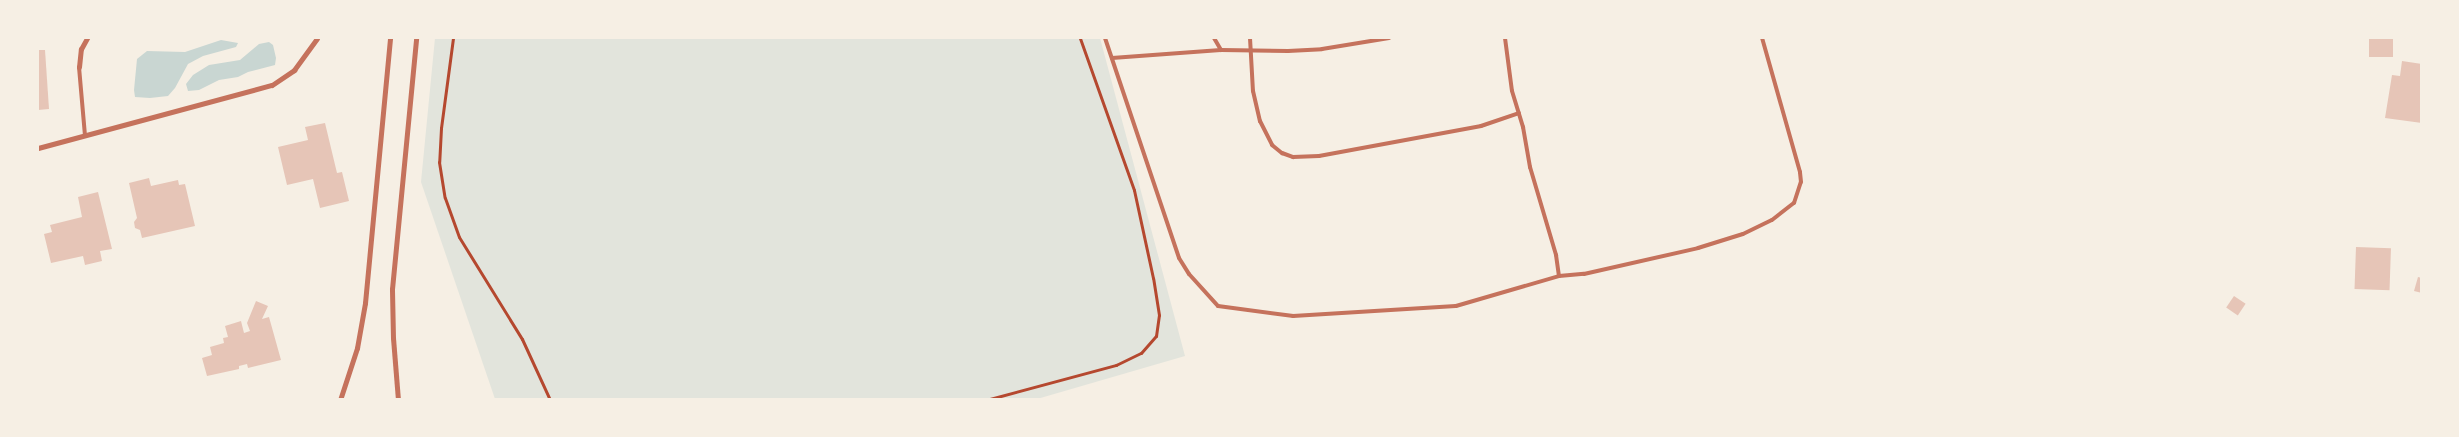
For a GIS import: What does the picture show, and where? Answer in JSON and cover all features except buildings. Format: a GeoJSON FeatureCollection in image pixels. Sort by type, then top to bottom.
{"type":"FeatureCollection","features":[{"type":"Feature","properties":{"kind":"street"},"geometry":{"type":"LineString","coordinates":[[79,67],[81,49],[88,38]]}},
{"type":"Feature","properties":{"kind":"street"},"geometry":{"type":"LineString","coordinates":[[38,148],[272,85],[294,70],[317,38]]}},
{"type":"Feature","properties":{"kind":"street"},"geometry":{"type":"LineString","coordinates":[[340,400],[357,348],[364,311],[390,38]]}},
{"type":"Feature","properties":{"kind":"street"},"geometry":{"type":"LineString","coordinates":[[398,400],[393,338],[392,289],[416,38]]}},
{"type":"Feature","properties":{"kind":"lane"},"geometry":{"type":"LineString","coordinates":[[1105,38],[1178,258],[1199,287],[1218,306],[1293,316],[1443,308],[1464,304],[1560,276],[1584,274],[1698,248],[1756,228],[1791,207],[1800,192],[1800,172],[1762,38]]}},
{"type":"Feature","properties":{"kind":"lane"},"geometry":{"type":"LineString","coordinates":[[1214,38],[1221,50]]}},
{"type":"Feature","properties":{"kind":"lane"},"geometry":{"type":"LineString","coordinates":[[1250,38],[1256,106],[1265,134],[1282,153],[1293,157],[1319,156],[1481,126],[1519,113]]}},
{"type":"Feature","properties":{"kind":"lane"},"geometry":{"type":"LineString","coordinates":[[1112,58],[1221,50],[1304,51],[1388,38]]}},
{"type":"Feature","properties":{"kind":"lane"},"geometry":{"type":"LineString","coordinates":[[1505,38],[1512,90],[1560,276]]}},
{"type":"Feature","properties":{"kind":"lane"},"geometry":{"type":"LineString","coordinates":[[79,67],[85,135]]}},
{"type":"Feature","properties":{"kind":"path"},"geometry":{"type":"LineString","coordinates":[[453,38],[441,128],[440,162],[445,198],[459,237],[522,339],[550,400]]}},
{"type":"Feature","properties":{"kind":"path"},"geometry":{"type":"LineString","coordinates":[[986,400],[1116,365],[1141,354],[1156,336],[1158,316],[1153,278],[1134,190],[1080,38]]}},
{"type":"Feature","properties":{"kind":"shaded area"},"geometry":{"type":"Polygon","coordinates":[[[435,38],[1100,38],[1185,356],[1037,399],[495,399],[421,182],[435,38]]]}},
{"type":"Feature","properties":{"kind":"shaded area"},"geometry":{"type":"Polygon","coordinates":[[[221,40],[238,43],[236,47],[203,56],[188,64],[175,88],[168,96],[135,97],[137,59],[147,51],[185,52],[221,40]]]}},
{"type":"Feature","properties":{"kind":"shaded area"},"geometry":{"type":"Polygon","coordinates":[[[269,42],[273,45],[276,58],[275,65],[248,72],[238,77],[219,80],[199,90],[188,91],[186,84],[193,75],[209,65],[240,60],[259,44],[269,42]]]}}]}
